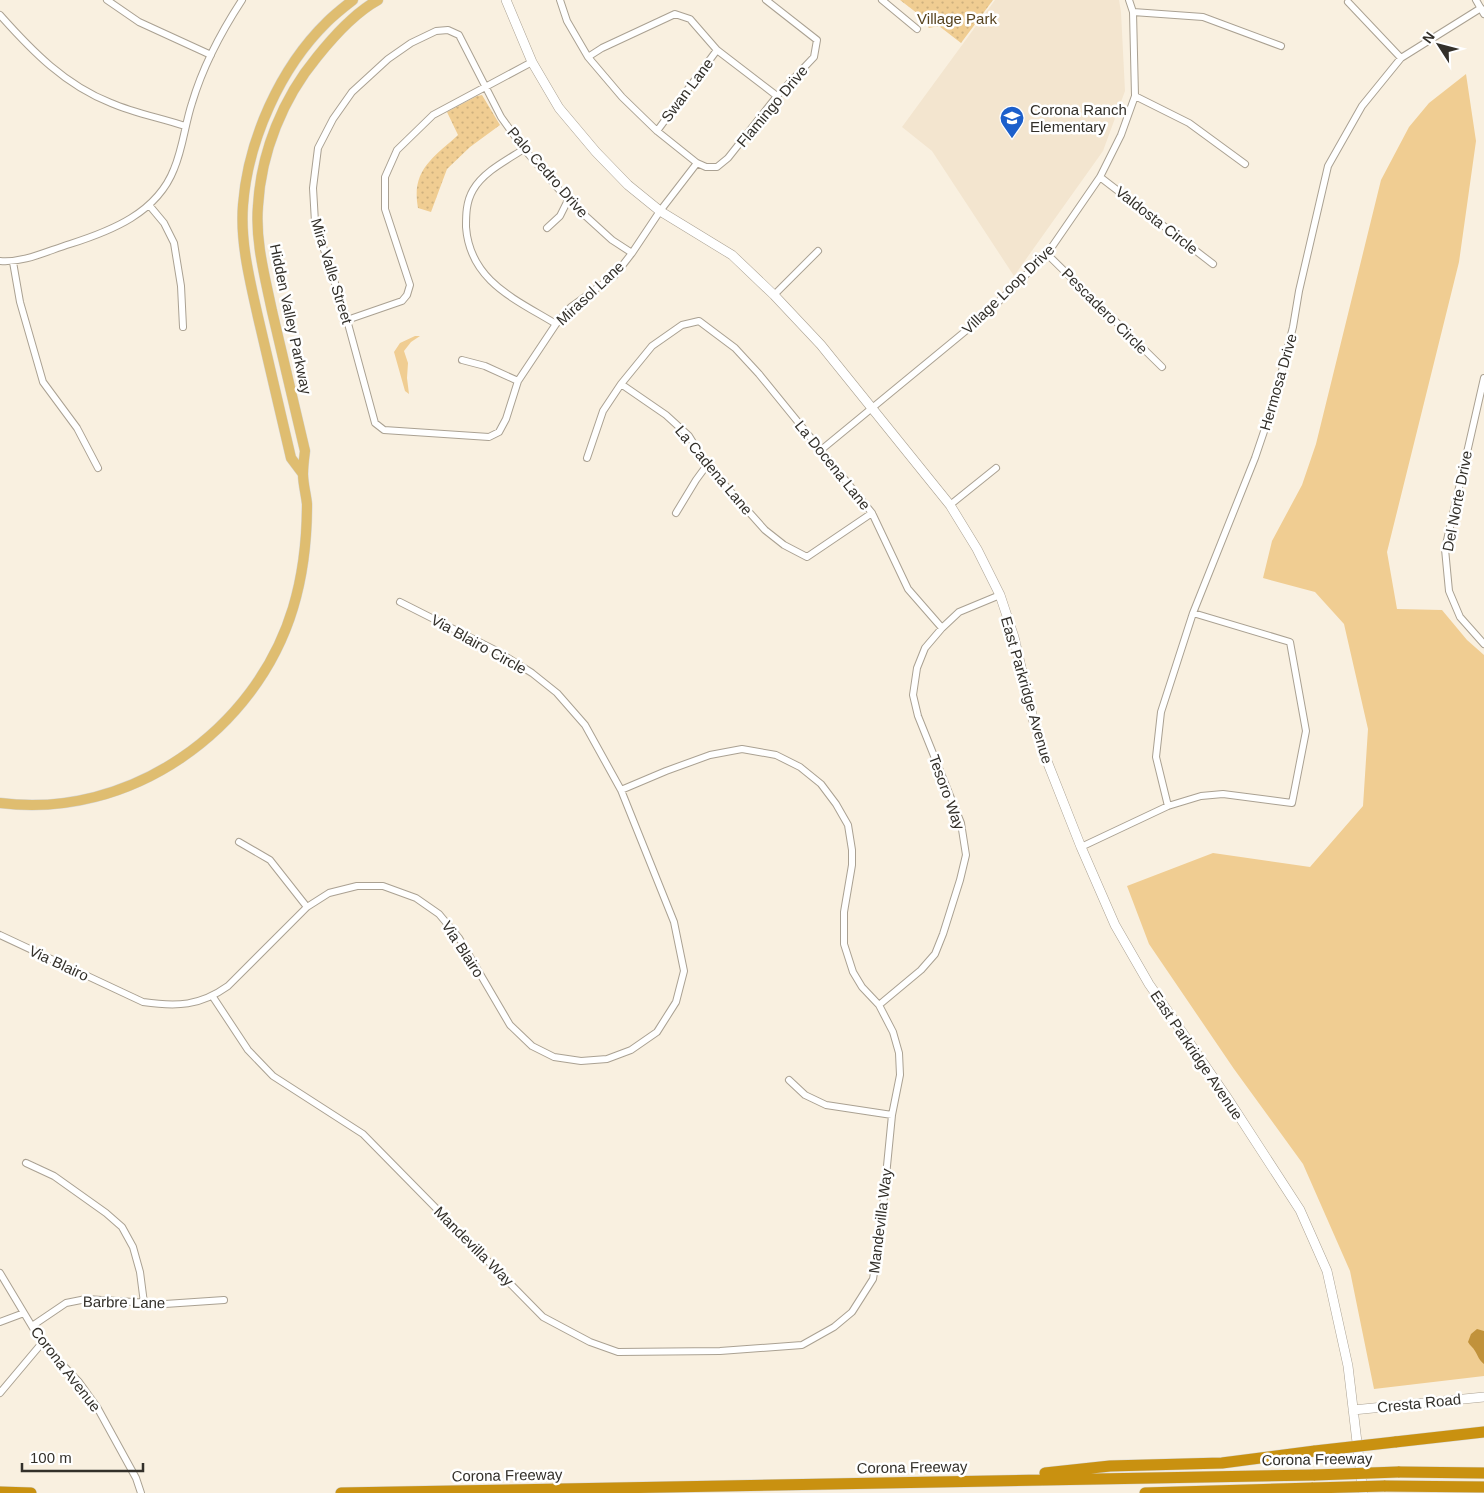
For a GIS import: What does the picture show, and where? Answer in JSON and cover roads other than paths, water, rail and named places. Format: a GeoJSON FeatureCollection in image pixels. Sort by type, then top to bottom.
{"type":"FeatureCollection","features":[{"type":"Feature","properties":{"kind":"highway"},"geometry":{"type":"LineString","coordinates":[[968,1480],[1110,1466],[1222,1463],[1484,1432]]}},
{"type":"Feature","properties":{"kind":"highway","name":"Corona Freeway"},"geometry":{"type":"LineString","coordinates":[[340,1493],[1398,1472],[1484,1472]]}},
{"type":"Feature","properties":{"kind":"highway"},"geometry":{"type":"LineString","coordinates":[[1145,1493],[1384,1486],[1484,1487]]}},
{"type":"Feature","properties":{"kind":"highway"},"geometry":{"type":"LineString","coordinates":[[0,1492],[30,1493]]}},
{"type":"Feature","properties":{"kind":"main road","name":"Hidden Valley Parkway"},"geometry":{"type":"LineString","coordinates":[[303,474],[291,458],[262,336],[248,273],[243,233],[243,205],[249,162],[263,120],[278,85],[326,22],[353,0]]}},
{"type":"Feature","properties":{"kind":"main road","name":"Hidden Valley Parkway"},"geometry":{"type":"LineString","coordinates":[[0,803],[40,804],[72,801],[106,794],[153,775],[181,759],[208,739],[231,716],[252,691],[282,640],[294,608],[306,536],[306,502],[303,474],[305,451],[263,270],[258,232],[259,198],[264,166],[277,125],[291,93],[311,64],[337,33],[378,0]]}},
{"type":"Feature","properties":{"kind":"main road","name":"East Parkridge Avenue"},"geometry":{"type":"LineString","coordinates":[[506,0],[532,62],[559,108],[596,152],[628,184],[660,211],[732,255],[822,345],[950,505],[977,549],[1000,595],[1014,637],[1033,719],[1045,756],[1115,926],[1149,984],[1226,1096],[1300,1210],[1327,1270],[1348,1366],[1363,1493]]}},
{"type":"Feature","properties":{"kind":"main road","name":"Cresta Road"},"geometry":{"type":"LineString","coordinates":[[1353,1410],[1484,1397]]}},
{"type":"Feature","properties":{"kind":"street"},"geometry":{"type":"LineString","coordinates":[[107,0],[139,22],[211,55]]}},
{"type":"Feature","properties":{"kind":"street"},"geometry":{"type":"LineString","coordinates":[[0,262],[13,262],[87,239],[120,226],[149,206],[162,190],[174,170],[192,101],[211,55],[242,0]]}},
{"type":"Feature","properties":{"kind":"street"},"geometry":{"type":"LineString","coordinates":[[560,0],[567,21],[588,56],[622,97],[657,131],[697,163]]}},
{"type":"Feature","properties":{"kind":"street","name":"Flamingo Drive"},"geometry":{"type":"LineString","coordinates":[[697,163],[706,167],[717,166],[728,158],[777,96],[814,57],[818,40],[766,0]]}},
{"type":"Feature","properties":{"kind":"street"},"geometry":{"type":"LineString","coordinates":[[882,0],[918,29]]}},
{"type":"Feature","properties":{"kind":"street","name":"Village Loop Drive"},"geometry":{"type":"LineString","coordinates":[[821,450],[985,315],[1047,254],[1100,177],[1121,135],[1135,96],[1133,12],[1129,0]]}},
{"type":"Feature","properties":{"kind":"street"},"geometry":{"type":"LineString","coordinates":[[1476,0],[1482,11]]}},
{"type":"Feature","properties":{"kind":"street"},"geometry":{"type":"LineString","coordinates":[[1348,2],[1401,58]]}},
{"type":"Feature","properties":{"kind":"street","name":"Hermosa Drive"},"geometry":{"type":"LineString","coordinates":[[1168,806],[1156,758],[1161,712],[1193,613],[1255,458],[1274,402],[1293,327],[1299,291],[1328,166],[1362,106],[1401,58],[1482,11]]}},
{"type":"Feature","properties":{"kind":"street"},"geometry":{"type":"LineString","coordinates":[[1133,12],[1202,17],[1281,46]]}},
{"type":"Feature","properties":{"kind":"street"},"geometry":{"type":"LineString","coordinates":[[588,56],[675,14],[690,18],[718,50],[777,96]]}},
{"type":"Feature","properties":{"kind":"street"},"geometry":{"type":"LineString","coordinates":[[0,15],[42,61],[84,91],[112,104],[185,126]]}},
{"type":"Feature","properties":{"kind":"street","name":"Palo Cedro Drive"},"geometry":{"type":"LineString","coordinates":[[448,30],[459,35],[501,117],[524,149],[568,200],[612,240],[632,253]]}},
{"type":"Feature","properties":{"kind":"street","name":"Mira Valle Street"},"geometry":{"type":"LineString","coordinates":[[448,30],[436,31],[411,42],[388,59],[352,92],[333,119],[318,148],[313,188],[316,222],[347,320],[375,423],[384,430],[409,433],[489,437],[499,432]]}},
{"type":"Feature","properties":{"kind":"street","name":"Swan Lane"},"geometry":{"type":"LineString","coordinates":[[657,131],[718,50]]}},
{"type":"Feature","properties":{"kind":"street"},"geometry":{"type":"LineString","coordinates":[[347,320],[402,301],[407,295],[410,285],[385,210],[385,177],[397,150],[432,115],[532,62]]}},
{"type":"Feature","properties":{"kind":"street"},"geometry":{"type":"LineString","coordinates":[[1135,96],[1188,123],[1244,164]]}},
{"type":"Feature","properties":{"kind":"street"},"geometry":{"type":"LineString","coordinates":[[524,149],[484,177],[473,190],[465,211],[467,239],[476,263],[484,276],[506,294],[556,324]]}},
{"type":"Feature","properties":{"kind":"street","name":"Mirasol Lane"},"geometry":{"type":"LineString","coordinates":[[499,432],[506,419],[518,381],[556,324],[571,307],[615,275],[697,163]]}},
{"type":"Feature","properties":{"kind":"street","name":"Valdosta Circle"},"geometry":{"type":"LineString","coordinates":[[1100,177],[1213,264]]}},
{"type":"Feature","properties":{"kind":"street"},"geometry":{"type":"LineString","coordinates":[[547,228],[560,216],[568,200]]}},
{"type":"Feature","properties":{"kind":"street"},"geometry":{"type":"LineString","coordinates":[[149,206],[164,223],[174,243],[181,286],[183,327]]}},
{"type":"Feature","properties":{"kind":"street"},"geometry":{"type":"LineString","coordinates":[[774,295],[818,251]]}},
{"type":"Feature","properties":{"kind":"street","name":"Pescadero Circle"},"geometry":{"type":"LineString","coordinates":[[1047,254],[1162,368]]}},
{"type":"Feature","properties":{"kind":"street"},"geometry":{"type":"LineString","coordinates":[[13,262],[20,302],[43,382],[77,428],[98,468]]}},
{"type":"Feature","properties":{"kind":"street","name":"La Docena Lane"},"geometry":{"type":"LineString","coordinates":[[621,384],[652,346],[682,325],[699,321],[735,348],[759,374],[872,512],[908,589],[942,628]]}},
{"type":"Feature","properties":{"kind":"street"},"geometry":{"type":"LineString","coordinates":[[462,360],[484,366],[518,381]]}},
{"type":"Feature","properties":{"kind":"street","name":"Del Norte Drive"},"geometry":{"type":"LineString","coordinates":[[1484,378],[1445,549],[1449,591],[1460,617],[1484,644]]}},
{"type":"Feature","properties":{"kind":"street"},"geometry":{"type":"LineString","coordinates":[[587,458],[603,411],[621,384]]}},
{"type":"Feature","properties":{"kind":"street","name":"La Cadena Lane"},"geometry":{"type":"LineString","coordinates":[[621,384],[666,415],[689,436],[707,465],[765,530],[784,545],[807,557],[872,512]]}},
{"type":"Feature","properties":{"kind":"street"},"geometry":{"type":"LineString","coordinates":[[676,513],[707,465]]}},
{"type":"Feature","properties":{"kind":"street"},"geometry":{"type":"LineString","coordinates":[[950,505],[996,468]]}},
{"type":"Feature","properties":{"kind":"street","name":"Tesoro Way"},"geometry":{"type":"LineString","coordinates":[[879,1005],[921,970],[935,954],[944,934],[966,855],[961,823],[918,716],[913,695],[917,668],[925,648],[959,612],[1000,595]]}},
{"type":"Feature","properties":{"kind":"street","name":"Via Blairo Circle"},"geometry":{"type":"LineString","coordinates":[[400,602],[497,651],[532,673],[558,693],[585,725],[621,790]]}},
{"type":"Feature","properties":{"kind":"street"},"geometry":{"type":"LineString","coordinates":[[1081,847],[1168,806],[1200,796],[1223,794],[1292,803],[1306,731],[1290,642],[1193,613]]}},
{"type":"Feature","properties":{"kind":"street","name":"Mandevilla Way"},"geometry":{"type":"LineString","coordinates":[[213,997],[248,1050],[273,1076],[362,1134],[543,1317],[590,1342],[618,1352],[720,1351],[802,1345],[834,1327],[852,1312],[873,1279],[880,1237],[892,1115],[900,1075],[899,1053],[893,1032],[879,1005],[862,987],[853,972],[844,944],[844,912],[852,865],[848,825],[836,804],[821,784],[800,766],[776,754],[742,749],[710,755],[666,770],[621,790]]}},
{"type":"Feature","properties":{"kind":"street","name":"Via Blairo"},"geometry":{"type":"LineString","coordinates":[[0,935],[144,1002],[166,1006],[186,1004],[213,997],[228,986],[307,907],[329,893],[357,886],[383,886],[416,898],[440,914],[459,938],[510,1025],[532,1046],[554,1057],[581,1061],[607,1059],[631,1050],[657,1032],[676,1002],[684,971],[674,922],[621,790]]}},
{"type":"Feature","properties":{"kind":"street"},"geometry":{"type":"LineString","coordinates":[[239,842],[270,860],[307,907]]}},
{"type":"Feature","properties":{"kind":"street"},"geometry":{"type":"LineString","coordinates":[[789,1080],[806,1095],[826,1105],[892,1115]]}},
{"type":"Feature","properties":{"kind":"street"},"geometry":{"type":"LineString","coordinates":[[26,1164],[54,1176],[106,1213],[122,1227],[133,1247],[140,1272],[144,1303]]}},
{"type":"Feature","properties":{"kind":"street","name":"Corona Avenue"},"geometry":{"type":"LineString","coordinates":[[0,1273],[42,1343],[79,1382],[97,1407],[136,1478],[141,1493]]}},
{"type":"Feature","properties":{"kind":"street","name":"Barbre Lane"},"geometry":{"type":"LineString","coordinates":[[32,1326],[66,1303],[86,1300],[165,1304],[224,1300]]}},
{"type":"Feature","properties":{"kind":"street"},"geometry":{"type":"LineString","coordinates":[[0,1322],[24,1313]]}},
{"type":"Feature","properties":{"kind":"street"},"geometry":{"type":"LineString","coordinates":[[0,1393],[42,1343]]}},
{"type":"Feature","properties":{"kind":"place","name":"Corona Ranch Elementary"},"geometry":{"type":"Point","coordinates":[1012,139]}},
{"type":"Feature","properties":{"kind":"park label","name":"Village Park"},"geometry":{"type":"Point","coordinates":[957,18]}}]}
